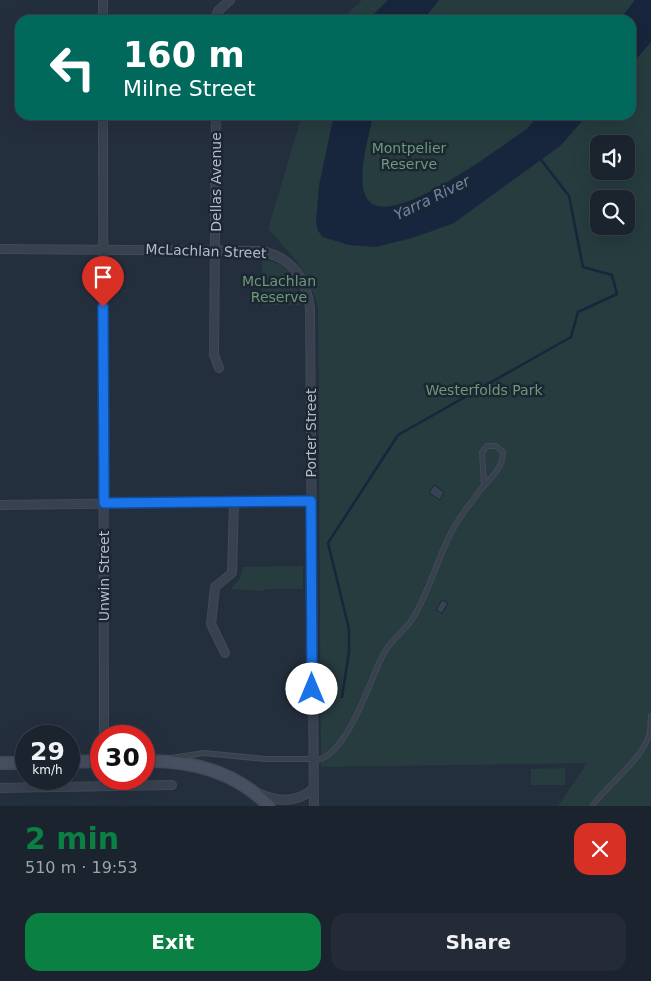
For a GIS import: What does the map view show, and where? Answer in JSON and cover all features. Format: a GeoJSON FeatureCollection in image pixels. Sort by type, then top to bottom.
{"type":"FeatureCollection","features":[{"type":"Feature","properties":{"kind":"main road"},"geometry":{"type":"LineString","coordinates":[[155,761],[204,766],[247,787],[269,806]]}},
{"type":"Feature","properties":{"kind":"main road"},"geometry":{"type":"LineString","coordinates":[[0,763],[15,763]]}},
{"type":"Feature","properties":{"kind":"street"},"geometry":{"type":"LineString","coordinates":[[103,0],[103,15]]}},
{"type":"Feature","properties":{"kind":"street"},"geometry":{"type":"LineString","coordinates":[[217,15],[218,11],[230,0]]}},
{"type":"Feature","properties":{"kind":"street","name":"Unwin Street"},"geometry":{"type":"LineString","coordinates":[[103,120],[104,725]]}},
{"type":"Feature","properties":{"kind":"street","name":"Dellas Avenue"},"geometry":{"type":"LineString","coordinates":[[216,120],[214,355],[219,368]]}},
{"type":"Feature","properties":{"kind":"street","name":"McLachlan Street"},"geometry":{"type":"LineString","coordinates":[[0,249],[215,249],[267,252],[289,263]]}},
{"type":"Feature","properties":{"kind":"street","name":"Porter Street"},"geometry":{"type":"LineString","coordinates":[[289,263],[304,284],[310,308],[314,806]]}},
{"type":"Feature","properties":{"kind":"street"},"geometry":{"type":"LineString","coordinates":[[0,504],[234,504],[311,501]]}},
{"type":"Feature","properties":{"kind":"street"},"geometry":{"type":"LineString","coordinates":[[224,653],[211,624],[215,587],[232,573],[234,504]]}},
{"type":"Feature","properties":{"kind":"street"},"geometry":{"type":"LineString","coordinates":[[0,788],[172,785]]}},
{"type":"Feature","properties":{"kind":"street"},"geometry":{"type":"LineString","coordinates":[[247,787],[283,801],[304,796],[313,789]]}},
{"type":"Feature","properties":{"kind":"lane"},"geometry":{"type":"LineString","coordinates":[[163,761],[198,753],[313,760],[323,758],[342,740],[383,653],[397,634],[412,620],[434,578],[451,532],[501,463],[503,452],[496,446],[487,446],[482,452],[484,485]]}},
{"type":"Feature","properties":{"kind":"lane"},"geometry":{"type":"LineString","coordinates":[[592,806],[631,764],[643,746],[650,734],[651,716]]}},
{"type":"Feature","properties":{"kind":"green space"},"geometry":{"type":"Polygon","coordinates":[[[362,0],[388,0],[373,15],[346,15],[362,0]]]}},
{"type":"Feature","properties":{"kind":"green space"},"geometry":{"type":"Polygon","coordinates":[[[439,0],[635,0],[624,15],[427,15],[439,0]]]}},
{"type":"Feature","properties":{"kind":"green space","name":"Westerfolds Park"},"geometry":{"type":"Polygon","coordinates":[[[651,39],[651,806],[558,806],[587,763],[321,767],[318,306],[304,273],[268,229],[301,120],[333,120],[319,186],[316,223],[323,237],[402,241],[448,225],[564,142],[583,120],[636,120],[636,58],[651,39]]]}},
{"type":"Feature","properties":{"kind":"green space","name":"Montpelier Reserve"},"geometry":{"type":"Polygon","coordinates":[[[372,120],[535,120],[527,129],[445,183],[419,197],[396,205],[377,206],[366,197],[362,179],[364,157],[372,120]]]}},
{"type":"Feature","properties":{"kind":"green space","name":"McLachlan Reserve"},"geometry":{"type":"Polygon","coordinates":[[[262,260],[278,264],[290,274],[300,296],[301,305],[262,305],[262,260]]]}},
{"type":"Feature","properties":{"kind":"green space"},"geometry":{"type":"Polygon","coordinates":[[[303,566],[303,589],[265,589],[264,591],[231,589],[240,578],[243,567],[303,566]]]}},
{"type":"Feature","properties":{"kind":"green space"},"geometry":{"type":"Polygon","coordinates":[[[565,768],[565,785],[531,785],[531,769],[565,768]]]}},
{"type":"Feature","properties":{"kind":"water"},"geometry":{"type":"Polygon","coordinates":[[[388,0],[439,0],[427,15],[373,15],[388,0]]]}},
{"type":"Feature","properties":{"kind":"water"},"geometry":{"type":"Polygon","coordinates":[[[635,0],[651,0],[651,42],[636,59],[636,15],[624,15],[635,0]]]}},
{"type":"Feature","properties":{"kind":"water","name":"Yarra River"},"geometry":{"type":"Polygon","coordinates":[[[333,120],[372,120],[364,157],[362,179],[366,197],[377,206],[396,205],[419,197],[445,183],[527,129],[535,120],[583,120],[560,146],[454,223],[418,236],[376,247],[349,245],[323,237],[318,231],[316,223],[319,186],[333,120]]]}},
{"type":"Feature","properties":{"kind":"building"},"geometry":{"type":"Polygon","coordinates":[[[434,485],[444,492],[440,500],[429,493],[434,485]]]}},
{"type":"Feature","properties":{"kind":"building"},"geometry":{"type":"Polygon","coordinates":[[[442,600],[448,603],[442,613],[436,610],[442,600]]]}},
{"type":"Feature","properties":{"kind":"waterway"},"geometry":{"type":"LineString","coordinates":[[342,697],[349,652],[349,629],[328,543],[398,435],[571,337],[578,312],[617,294],[612,275],[583,267],[569,196],[539,157]]}},
{"type":"Feature","properties":{"kind":"route"},"geometry":{"type":"LineString","coordinates":[[103,307],[104,503],[208,502],[234,504],[311,501],[312,689]]}}]}
